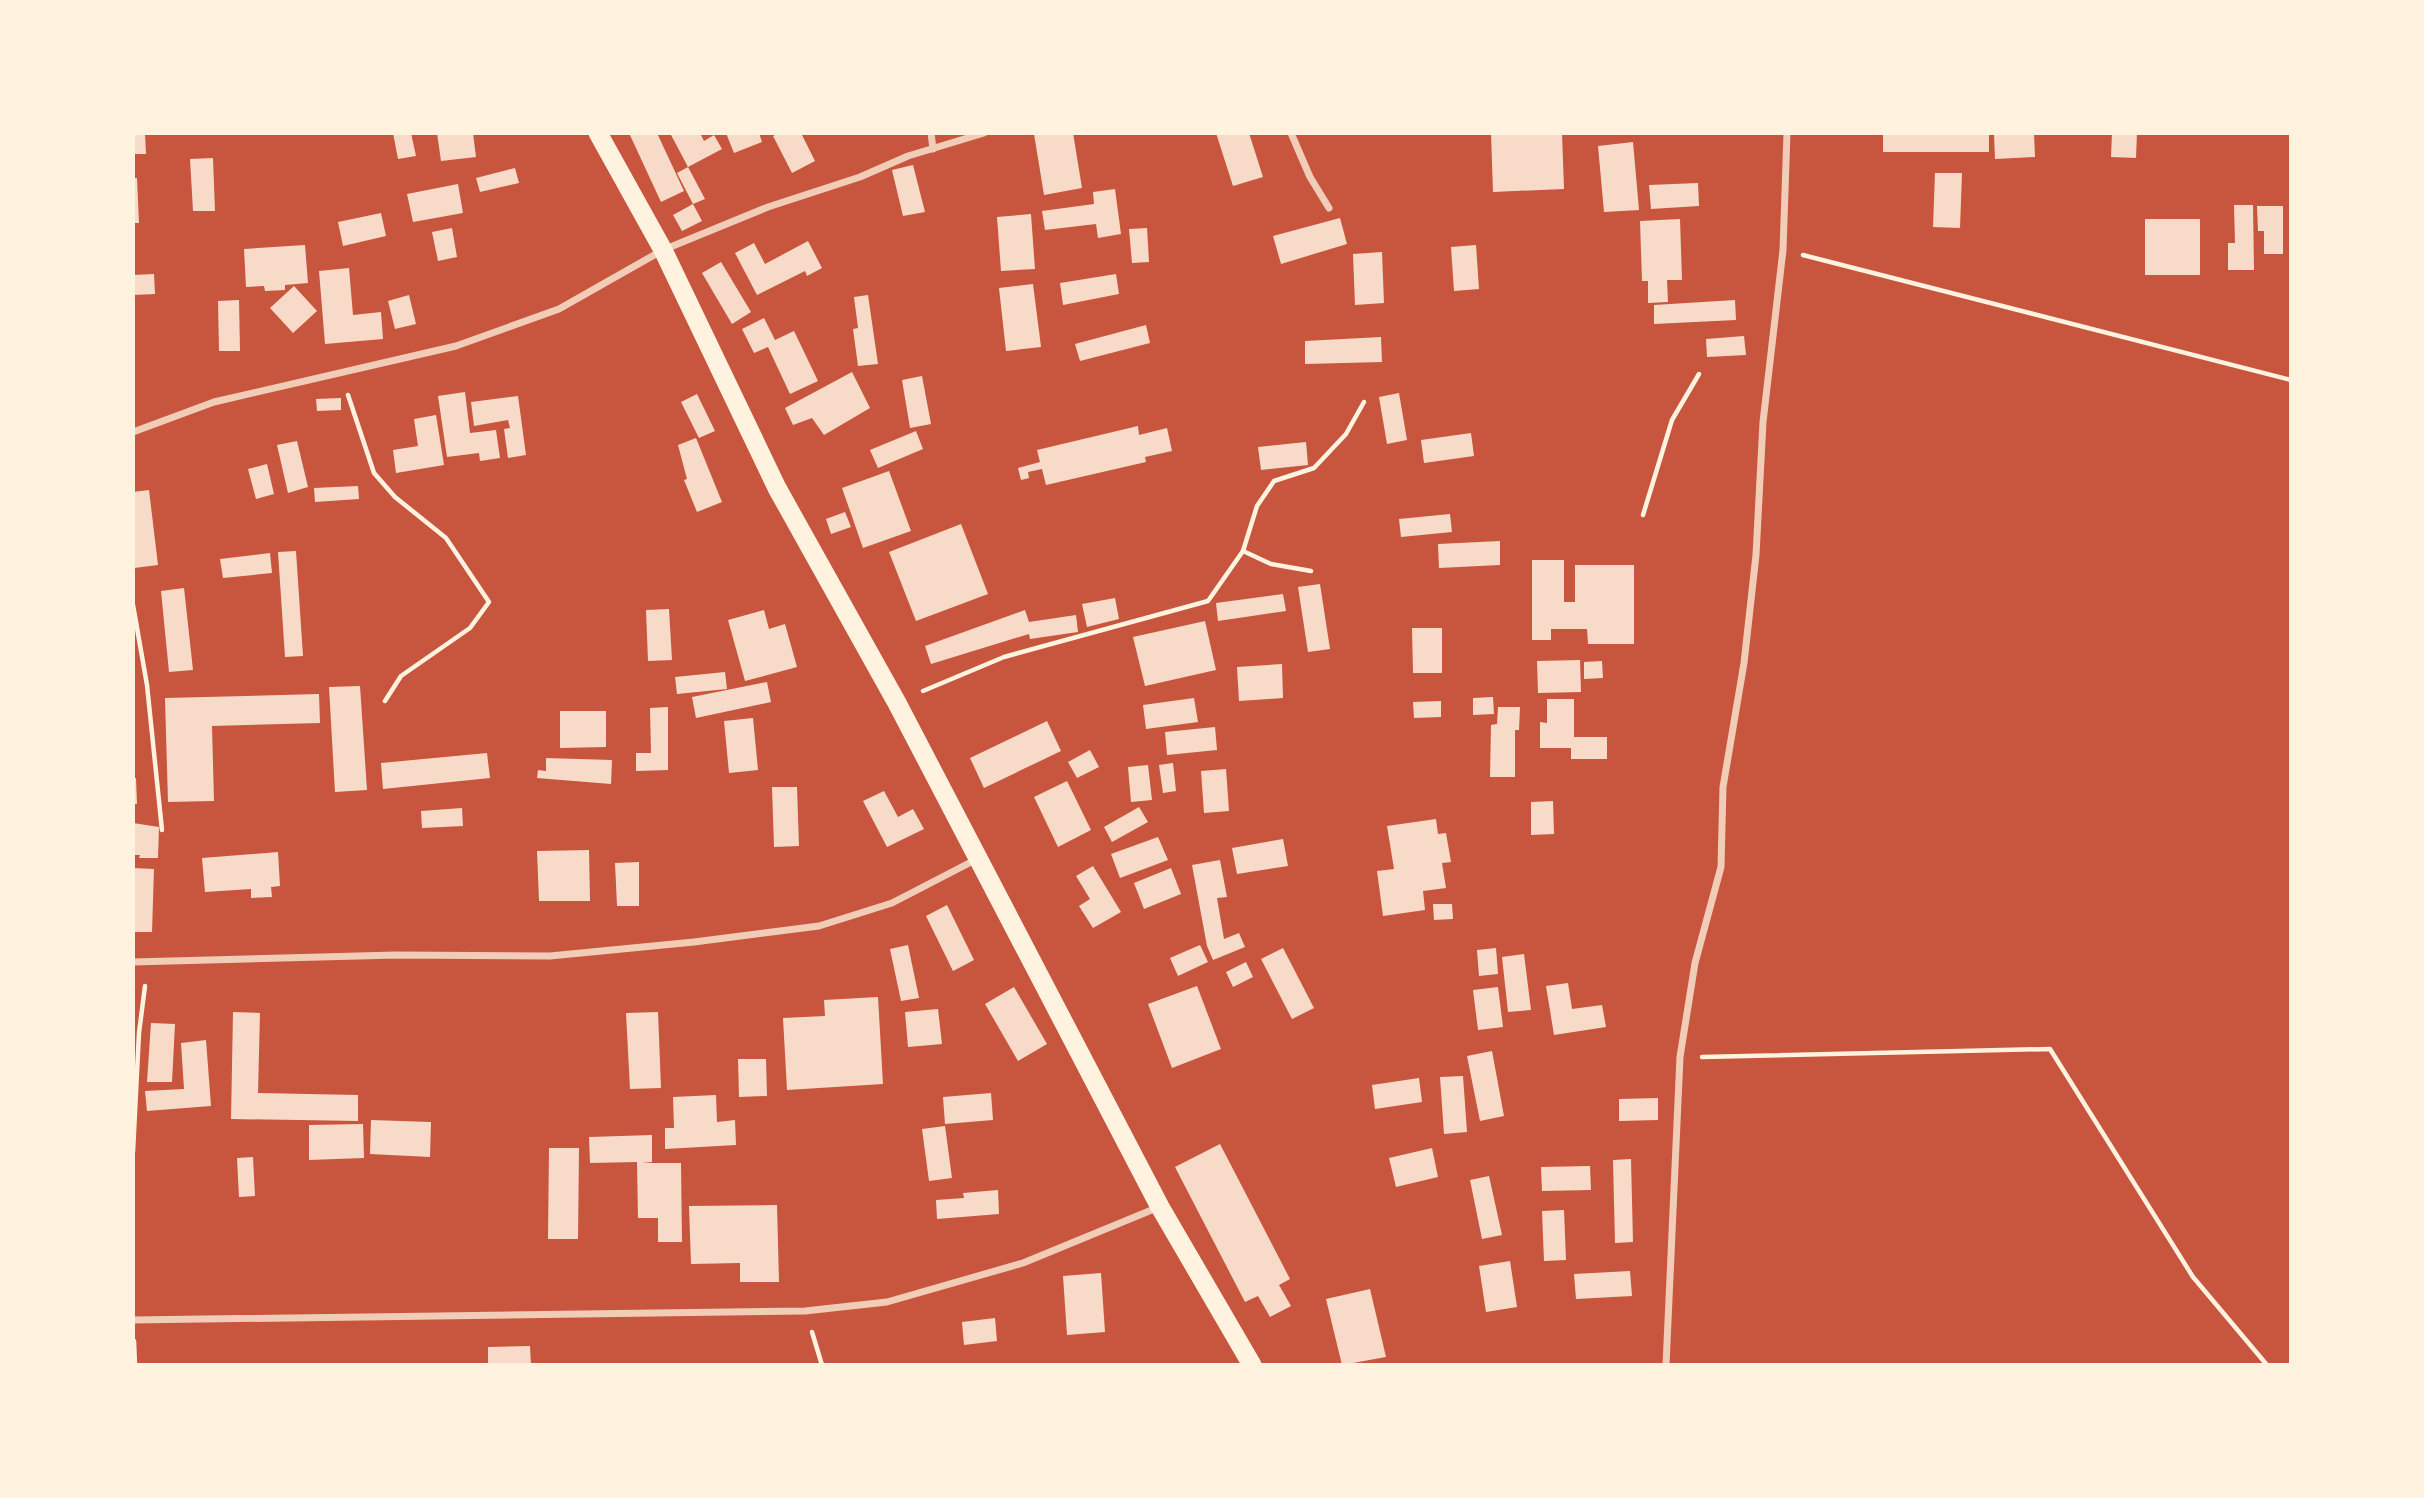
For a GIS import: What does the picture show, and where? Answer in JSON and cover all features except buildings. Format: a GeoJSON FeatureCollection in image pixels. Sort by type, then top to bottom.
{"type":"FeatureCollection","features":[{"type":"Feature","properties":{"kind":"highway"},"geometry":{"type":"LineString","coordinates":[[598,133],[663,250],[777,488],[897,703],[1160,1207],[1252,1365]]}},
{"type":"Feature","properties":{"kind":"street"},"geometry":{"type":"LineString","coordinates":[[931,133],[933,149]]}},
{"type":"Feature","properties":{"kind":"street"},"geometry":{"type":"LineString","coordinates":[[133,432],[214,402],[456,346],[559,309],[663,250],[768,207],[984,133]]}},
{"type":"Feature","properties":{"kind":"street"},"geometry":{"type":"LineString","coordinates":[[1291,133],[1310,177],[1329,208]]}},
{"type":"Feature","properties":{"kind":"street"},"geometry":{"type":"LineString","coordinates":[[1666,1365],[1681,1057],[1695,963],[1721,867],[1723,787],[1744,663],[1756,555],[1763,422],[1783,250],[1787,133]]}},
{"type":"Feature","properties":{"kind":"street"},"geometry":{"type":"LineString","coordinates":[[133,962],[221,957],[550,956],[819,926],[892,903],[979,858]]}},
{"type":"Feature","properties":{"kind":"street"},"geometry":{"type":"LineString","coordinates":[[133,1320],[806,1311],[887,1302],[1023,1264],[1160,1207]]}},
{"type":"Feature","properties":{"kind":"path"},"geometry":{"type":"LineString","coordinates":[[1783,250],[2291,380]]}},
{"type":"Feature","properties":{"kind":"path"},"geometry":{"type":"LineString","coordinates":[[340,374],[374,473],[395,496],[446,538],[489,602],[470,628],[401,676],[385,701]]}},
{"type":"Feature","properties":{"kind":"path"},"geometry":{"type":"LineString","coordinates":[[1643,515],[1672,420],[1699,374]]}},
{"type":"Feature","properties":{"kind":"path"},"geometry":{"type":"LineString","coordinates":[[897,703],[1004,657],[1208,601],[1243,551],[1257,506],[1274,481],[1314,468],[1346,434],[1364,401]]}},
{"type":"Feature","properties":{"kind":"path"},"geometry":{"type":"LineString","coordinates":[[1243,551],[1271,564],[1311,571]]}},
{"type":"Feature","properties":{"kind":"path"},"geometry":{"type":"LineString","coordinates":[[133,604],[147,685],[162,830]]}},
{"type":"Feature","properties":{"kind":"path"},"geometry":{"type":"LineString","coordinates":[[133,1152],[139,1033],[145,985],[161,962]]}},
{"type":"Feature","properties":{"kind":"path"},"geometry":{"type":"LineString","coordinates":[[1681,1057],[2050,1049],[2193,1277],[2267,1365]]}},
{"type":"Feature","properties":{"kind":"path"},"geometry":{"type":"LineString","coordinates":[[806,1311],[822,1365]]}},
{"type":"Feature","properties":{"kind":"path"},"geometry":{"type":"LineString","coordinates":[[133,1330],[135,1365]]}}]}
